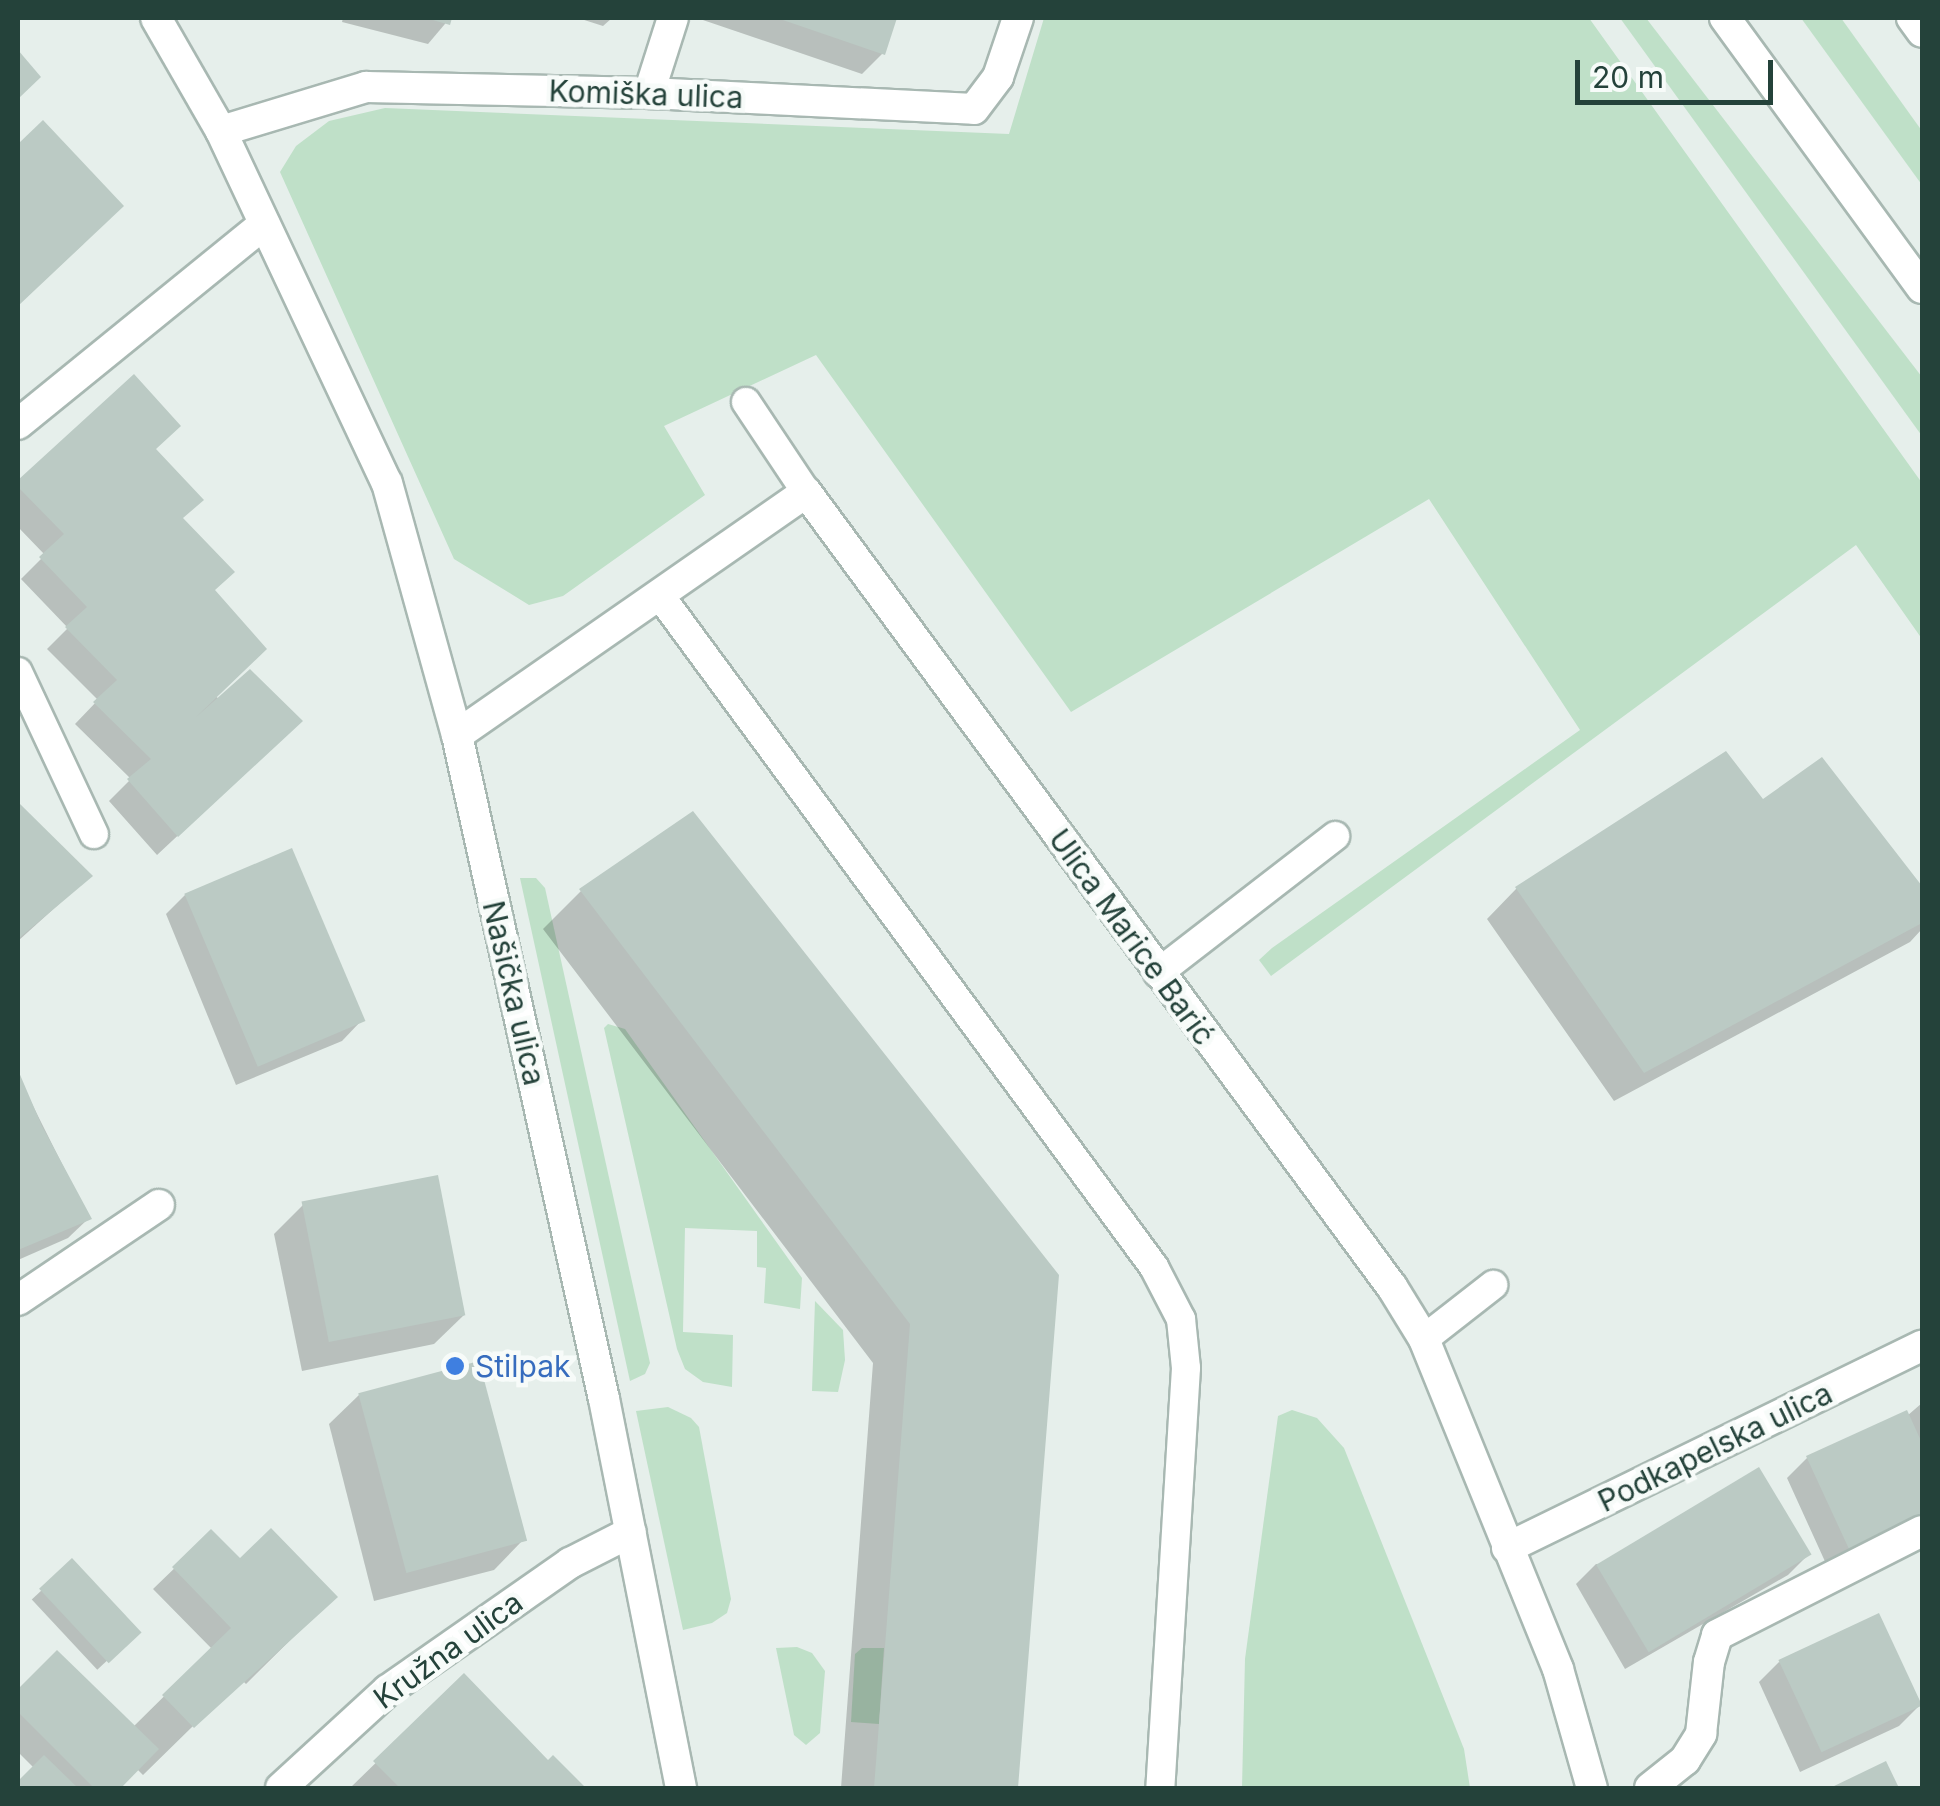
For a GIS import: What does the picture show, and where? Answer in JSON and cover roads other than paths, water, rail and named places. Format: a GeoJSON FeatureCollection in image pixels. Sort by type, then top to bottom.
{"type":"FeatureCollection","features":[{"type":"Feature","properties":{"kind":"street","name":"Našička ulica"},"geometry":{"type":"LineString","coordinates":[[156,18],[221,131],[387,483],[456,735],[631,1532],[681,1788]]}},
{"type":"Feature","properties":{"kind":"street"},"geometry":{"type":"LineString","coordinates":[[649,93],[674,18]]}},
{"type":"Feature","properties":{"kind":"street","name":"Komiška ulica"},"geometry":{"type":"LineString","coordinates":[[221,131],[366,87],[649,93],[974,110],[998,77],[1018,18]]}},
{"type":"Feature","properties":{"kind":"street"},"geometry":{"type":"LineString","coordinates":[[1725,18],[1922,288]]}},
{"type":"Feature","properties":{"kind":"street"},"geometry":{"type":"LineString","coordinates":[[1912,18],[1922,32]]}},
{"type":"Feature","properties":{"kind":"street"},"geometry":{"type":"LineString","coordinates":[[18,424],[264,224]]}},
{"type":"Feature","properties":{"kind":"street"},"geometry":{"type":"LineString","coordinates":[[456,735],[662,597],[806,492]]}},
{"type":"Feature","properties":{"kind":"street","name":"Ulica Marice Barić"},"geometry":{"type":"LineString","coordinates":[[806,492],[1392,1287],[1424,1339],[1558,1669],[1592,1788]]}},
{"type":"Feature","properties":{"kind":"street"},"geometry":{"type":"LineString","coordinates":[[18,1300],[158,1205]]}},
{"type":"Feature","properties":{"kind":"street","name":"Podkapelska ulica"},"geometry":{"type":"LineString","coordinates":[[1507,1548],[1922,1346]]}},
{"type":"Feature","properties":{"kind":"street"},"geometry":{"type":"LineString","coordinates":[[1650,1788],[1686,1760],[1700,1734],[1709,1662],[1717,1635],[1922,1531]]}},
{"type":"Feature","properties":{"kind":"street","name":"Kružna ulica"},"geometry":{"type":"LineString","coordinates":[[281,1788],[388,1690],[570,1563],[631,1532]]}},
{"type":"Feature","properties":{"kind":"lane"},"geometry":{"type":"LineString","coordinates":[[746,402],[806,492]]}},
{"type":"Feature","properties":{"kind":"lane"},"geometry":{"type":"LineString","coordinates":[[662,597],[1154,1267],[1181,1318],[1186,1368],[1160,1788]]}},
{"type":"Feature","properties":{"kind":"lane"},"geometry":{"type":"LineString","coordinates":[[18,672],[94,834]]}},
{"type":"Feature","properties":{"kind":"lane"},"geometry":{"type":"LineString","coordinates":[[1158,973],[1336,836]]}},
{"type":"Feature","properties":{"kind":"lane"},"geometry":{"type":"LineString","coordinates":[[1424,1339],[1493,1285]]}},
{"type":"Feature","properties":{"kind":"place","name":"Stilpak"},"geometry":{"type":"Point","coordinates":[455,1366]}}]}
